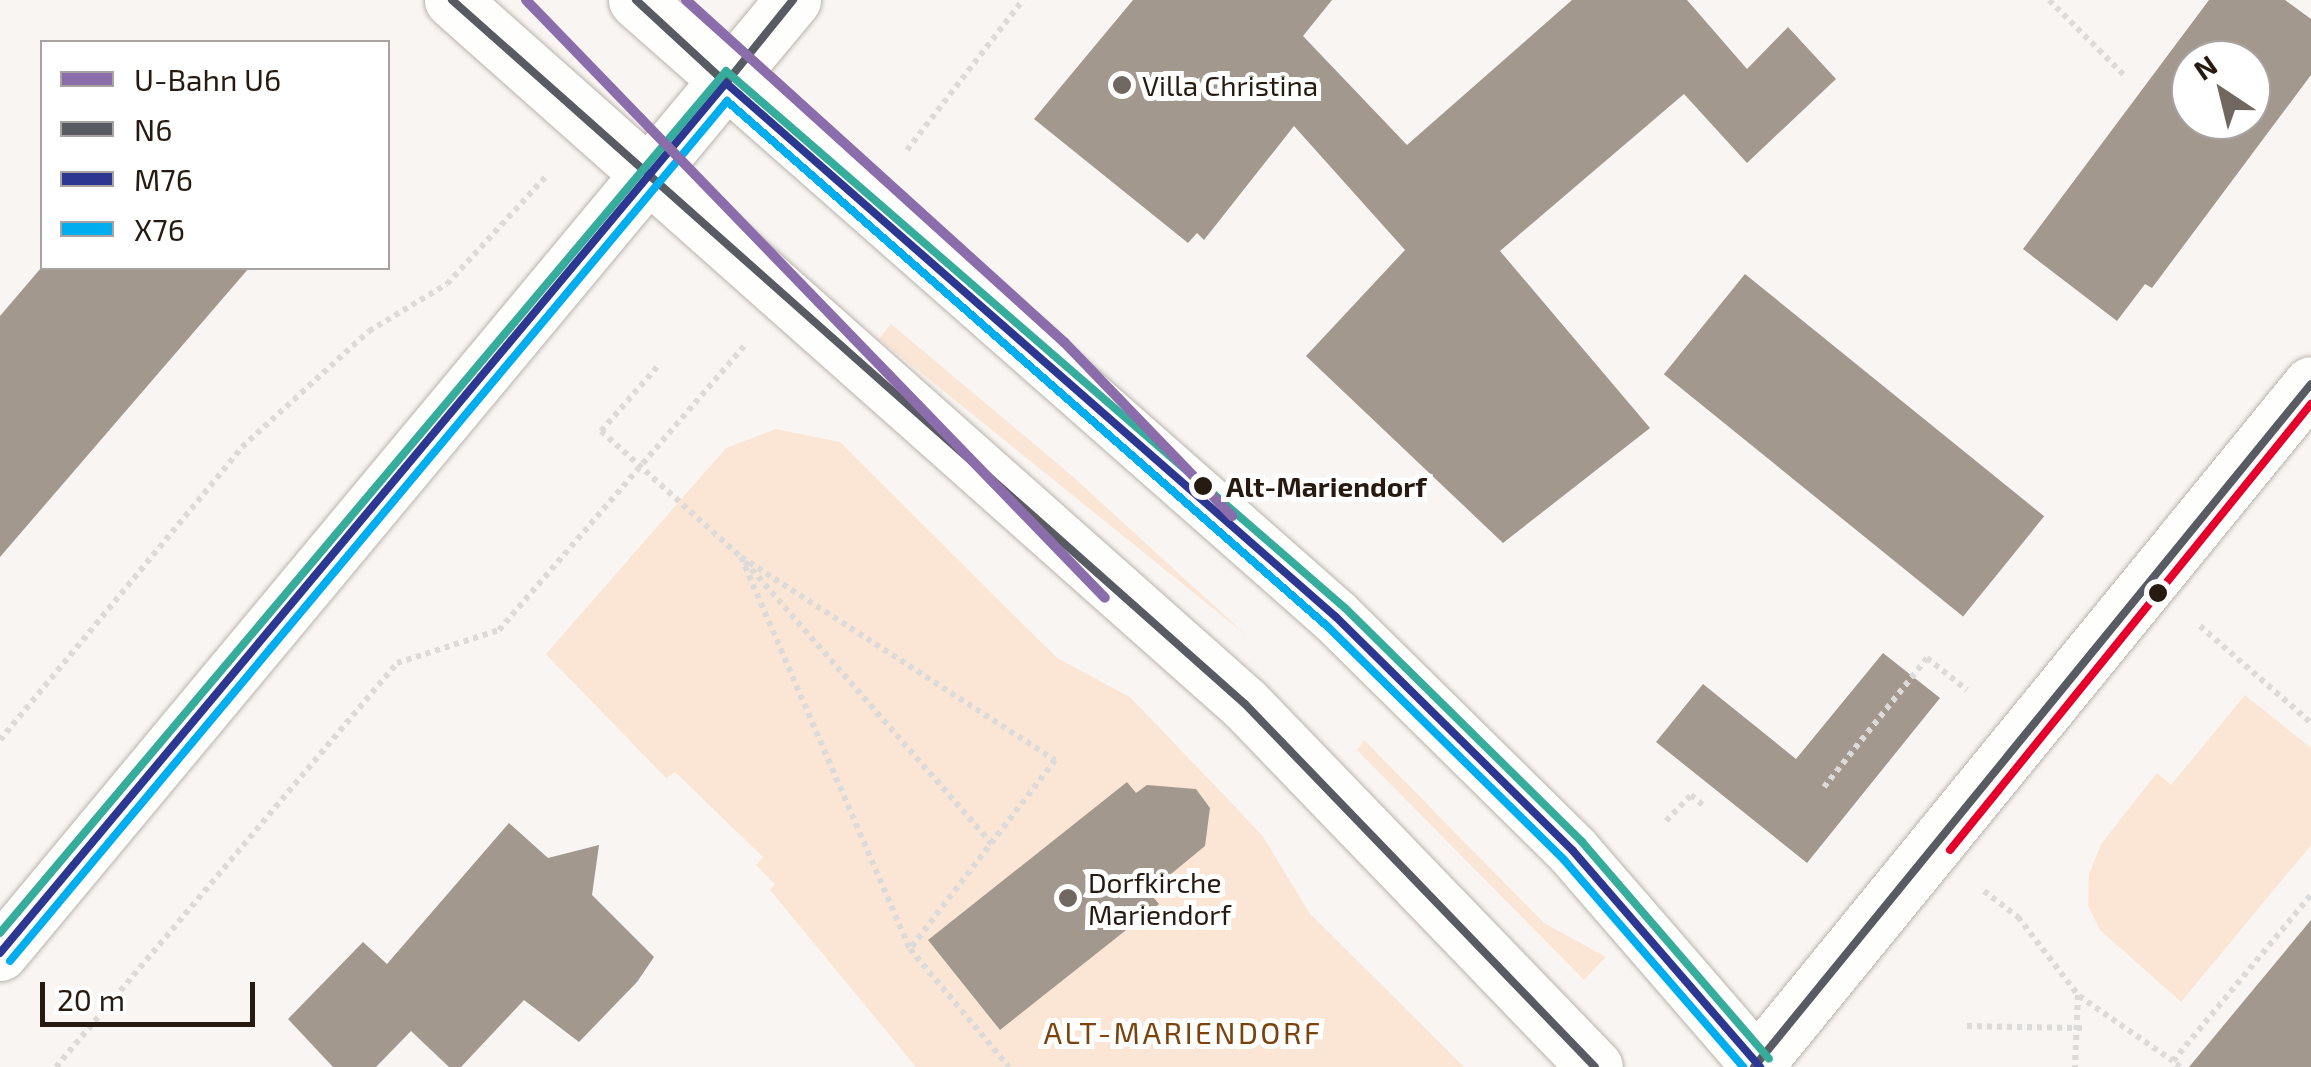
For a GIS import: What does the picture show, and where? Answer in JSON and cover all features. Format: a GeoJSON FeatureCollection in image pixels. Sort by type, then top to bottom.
{"type":"FeatureCollection","features":[{"type":"Feature","properties":{"kind":"main road"},"geometry":{"type":"LineString","coordinates":[[452,0],[647,180],[1246,704],[1595,1067]]}},
{"type":"Feature","properties":{"kind":"main road"},"geometry":{"type":"LineString","coordinates":[[636,0],[1336,617],[1573,851],[1757,1066],[2311,384]]}},
{"type":"Feature","properties":{"kind":"main road"},"geometry":{"type":"LineString","coordinates":[[0,954],[793,0]]}},
{"type":"Feature","properties":{"kind":"path"},"geometry":{"type":"LineString","coordinates":[[909,148],[1024,0]]}},
{"type":"Feature","properties":{"kind":"path"},"geometry":{"type":"LineString","coordinates":[[2048,0],[2127,78]]}},
{"type":"Feature","properties":{"kind":"path"},"geometry":{"type":"LineString","coordinates":[[0,740],[242,447],[369,332],[447,284],[477,254]]}},
{"type":"Feature","properties":{"kind":"path"},"geometry":{"type":"LineString","coordinates":[[56,1067],[397,663],[499,630],[744,347]]}},
{"type":"Feature","properties":{"kind":"path"},"geometry":{"type":"LineString","coordinates":[[657,367],[600,431],[741,557],[992,844]]}},
{"type":"Feature","properties":{"kind":"path"},"geometry":{"type":"LineString","coordinates":[[741,557],[1055,760],[910,949]]}},
{"type":"Feature","properties":{"kind":"path"},"geometry":{"type":"LineString","coordinates":[[741,557],[910,949],[1009,1067]]}},
{"type":"Feature","properties":{"kind":"path"},"geometry":{"type":"LineString","coordinates":[[2200,626],[2311,723]]}},
{"type":"Feature","properties":{"kind":"path"},"geometry":{"type":"LineString","coordinates":[[1824,787],[1927,658],[1967,690]]}},
{"type":"Feature","properties":{"kind":"path"},"geometry":{"type":"LineString","coordinates":[[1666,821],[1692,794],[1704,806]]}},
{"type":"Feature","properties":{"kind":"path"},"geometry":{"type":"LineString","coordinates":[[1984,891],[2018,917],[2078,995],[2176,1064],[2311,895]]}},
{"type":"Feature","properties":{"kind":"path"},"geometry":{"type":"LineString","coordinates":[[2075,1067],[2082,1028],[2078,995]]}},
{"type":"Feature","properties":{"kind":"path"},"geometry":{"type":"LineString","coordinates":[[1967,1026],[2082,1028]]}},
{"type":"Feature","properties":{"kind":"shaded area"},"geometry":{"type":"Polygon","coordinates":[[[891,324],[1071,475],[1246,635],[879,339],[891,324]]]}},
{"type":"Feature","properties":{"kind":"shaded area"},"geometry":{"type":"Polygon","coordinates":[[[776,429],[840,442],[1057,658],[1130,697],[1262,835],[1310,914],[1464,1067],[916,1067],[770,890],[775,884],[756,865],[763,857],[675,772],[666,778],[546,654],[726,448],[776,429]]]}},
{"type":"Feature","properties":{"kind":"shaded area"},"geometry":{"type":"Polygon","coordinates":[[[2245,695],[2311,748],[2311,845],[2181,1002],[2100,930],[2088,906],[2089,874],[2101,844],[2157,773],[2171,785],[2245,695]]]}},
{"type":"Feature","properties":{"kind":"shaded area"},"geometry":{"type":"Polygon","coordinates":[[[1364,740],[1544,923],[1606,957],[1584,980],[1357,750],[1364,740]]]}},
{"type":"Feature","properties":{"kind":"building"},"geometry":{"type":"Polygon","coordinates":[[[1133,0],[1332,0],[1303,36],[1407,145],[1572,0],[1687,0],[1747,69],[1788,27],[1836,79],[1747,163],[1684,94],[1500,251],[1650,428],[1503,543],[1306,356],[1405,250],[1294,126],[1204,240],[1197,233],[1188,243],[1034,119],[1133,0]]]}},
{"type":"Feature","properties":{"kind":"building"},"geometry":{"type":"Polygon","coordinates":[[[2209,0],[2285,0],[2311,19],[2311,75],[2271,129],[2271,40],[2179,40],[2209,0]]]}},
{"type":"Feature","properties":{"kind":"building"},"geometry":{"type":"Polygon","coordinates":[[[2171,51],[2171,140],[2262,140],[2152,288],[2145,284],[2117,321],[2023,249],[2171,51]]]}},
{"type":"Feature","properties":{"kind":"building"},"geometry":{"type":"Polygon","coordinates":[[[40,269],[247,270],[0,557],[0,316],[40,269]]]}},
{"type":"Feature","properties":{"kind":"building"},"geometry":{"type":"Polygon","coordinates":[[[1745,274],[2044,516],[1963,617],[1664,374],[1745,274]]]}},
{"type":"Feature","properties":{"kind":"building"},"geometry":{"type":"Polygon","coordinates":[[[1883,653],[1940,698],[1807,863],[1656,742],[1703,684],[1796,759],[1883,653]]]}},
{"type":"Feature","properties":{"kind":"building","name":"Dorfkirche Mariendorf"},"geometry":{"type":"Polygon","coordinates":[[[1127,782],[1136,793],[1147,785],[1196,789],[1210,808],[1205,846],[1149,892],[1159,904],[1000,1030],[928,940],[1127,782]]]}},
{"type":"Feature","properties":{"kind":"building"},"geometry":{"type":"Polygon","coordinates":[[[509,823],[548,858],[599,845],[592,895],[654,957],[637,982],[579,1042],[524,1000],[461,1067],[449,1067],[411,1031],[376,1067],[333,1067],[288,1019],[363,942],[387,964],[509,823]]]}},
{"type":"Feature","properties":{"kind":"building"},"geometry":{"type":"Polygon","coordinates":[[[2311,920],[2311,1067],[2189,1067],[2311,920]]]}},
{"type":"Feature","properties":{"kind":"metro line","name":"U6"},"geometry":{"type":"LineString","coordinates":[[526,0],[1105,598]]}},
{"type":"Feature","properties":{"kind":"metro line","name":"U6"},"geometry":{"type":"LineString","coordinates":[[686,0],[1064,342],[1232,516]]}},
{"type":"Feature","properties":{"kind":"transit line","name":"N6"},"geometry":{"type":"LineString","coordinates":[[452,0],[1245,704],[1595,1067]]}},
{"type":"Feature","properties":{"kind":"transit line","name":"N6"},"geometry":{"type":"LineString","coordinates":[[636,0],[726,83],[793,0]]}},
{"type":"Feature","properties":{"kind":"transit line"},"geometry":{"type":"LineString","coordinates":[[0,933],[726,71],[1345,608],[1582,842],[1769,1059]]}},
{"type":"Feature","properties":{"kind":"transit line","name":"M76"},"geometry":{"type":"LineString","coordinates":[[0,953],[726,83],[1336,617],[1573,851],[1760,1067]]}},
{"type":"Feature","properties":{"kind":"transit line","name":"X76"},"geometry":{"type":"LineString","coordinates":[[10,961],[727,101],[1327,626],[1564,860],[1743,1067]]}},
{"type":"Feature","properties":{"kind":"transit line","name":"N6"},"geometry":{"type":"LineString","coordinates":[[1754,1067],[2311,384]]}},
{"type":"Feature","properties":{"kind":"transit line"},"geometry":{"type":"LineString","coordinates":[[1950,850],[2311,404]]}},
{"type":"Feature","properties":{"kind":"place","name":"Villa Christina"},"geometry":{"type":"Point","coordinates":[1122,85]}},
{"type":"Feature","properties":{"kind":"place","name":"Alt-Mariendorf"},"geometry":{"type":"Point","coordinates":[1203,486]}},
{"type":"Feature","properties":{"kind":"place","name":"Dorfkirche Mariendorf"},"geometry":{"type":"Point","coordinates":[1068,898]}},
{"type":"Feature","properties":{"kind":"district","name":"ALT-MARIENDORF"},"geometry":{"type":"Point","coordinates":[1183,1032]}}]}
